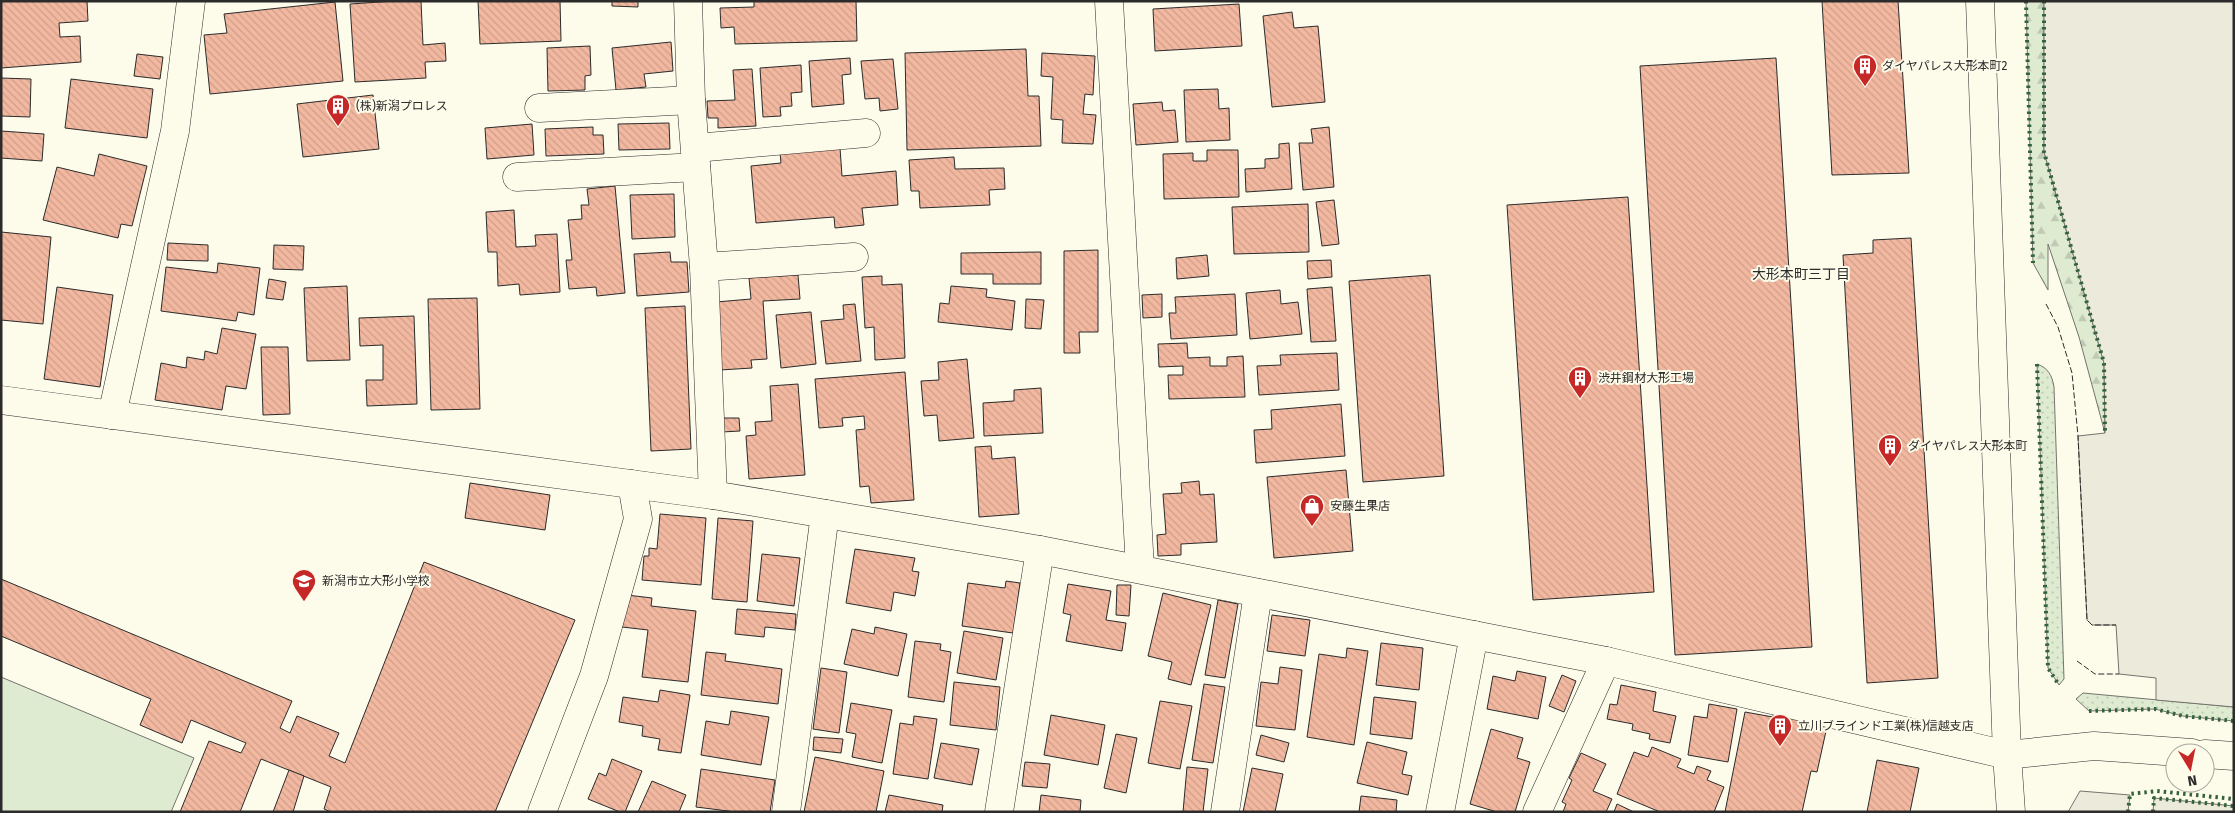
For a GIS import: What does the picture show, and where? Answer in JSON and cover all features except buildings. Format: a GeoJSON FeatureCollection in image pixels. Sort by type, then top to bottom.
{"type":"FeatureCollection","features":[{"type":"Feature","properties":{"kind":"street"},"geometry":{"type":"LineString","coordinates":[[112,415],[175,131],[191,1]]}},
{"type":"Feature","properties":{"kind":"street"},"geometry":{"type":"LineString","coordinates":[[688,1],[691,100],[704,267],[714,494]]}},
{"type":"Feature","properties":{"kind":"street"},"geometry":{"type":"LineString","coordinates":[[1109,1],[1140,569]]}},
{"type":"Feature","properties":{"kind":"street"},"geometry":{"type":"LineString","coordinates":[[1980,1],[2007,755],[2011,812]]}},
{"type":"Feature","properties":{"kind":"street"},"geometry":{"type":"LineString","coordinates":[[539,108],[691,100]]}},
{"type":"Feature","properties":{"kind":"street"},"geometry":{"type":"LineString","coordinates":[[517,177],[696,157],[866,133]]}},
{"type":"Feature","properties":{"kind":"street"},"geometry":{"type":"LineString","coordinates":[[704,267],[854,257]]}},
{"type":"Feature","properties":{"kind":"street"},"geometry":{"type":"LineString","coordinates":[[1,400],[714,494],[1040,550],[1606,661],[2007,755],[2094,746],[2165,751]]}},
{"type":"Feature","properties":{"kind":"street"},"geometry":{"type":"LineString","coordinates":[[542,812],[594,676],[638,519],[632,484]]}},
{"type":"Feature","properties":{"kind":"street"},"geometry":{"type":"LineString","coordinates":[[786,812],[825,514]]}},
{"type":"Feature","properties":{"kind":"street"},"geometry":{"type":"LineString","coordinates":[[999,812],[1040,550]]}},
{"type":"Feature","properties":{"kind":"street"},"geometry":{"type":"LineString","coordinates":[[1225,812],[1258,593]]}},
{"type":"Feature","properties":{"kind":"street"},"geometry":{"type":"LineString","coordinates":[[1440,812],[1474,635]]}},
{"type":"Feature","properties":{"kind":"street"},"geometry":{"type":"LineString","coordinates":[[1537,812],[1606,661]]}},
{"type":"Feature","properties":{"kind":"street"},"geometry":{"type":"LineString","coordinates":[[2215,755],[2234,756]]}},
{"type":"Feature","properties":{"kind":"green space"},"geometry":{"type":"Polygon","coordinates":[[[2026,1],[2044,1],[2044,152],[2104,363],[2105,433],[2079,337],[2048,244],[2048,290],[2033,263],[2026,1]]]}},
{"type":"Feature","properties":{"kind":"green space"},"geometry":{"type":"Polygon","coordinates":[[[2037,364],[2049,372],[2054,387],[2064,679],[2059,685],[2048,668],[2037,364]]]}},
{"type":"Feature","properties":{"kind":"green space"},"geometry":{"type":"Polygon","coordinates":[[[1,677],[194,758],[171,812],[1,812],[1,677]]]}},
{"type":"Feature","properties":{"kind":"green space"},"geometry":{"type":"Polygon","coordinates":[[[2083,693],[2234,707],[2234,721],[2183,716],[2155,709],[2089,711],[2076,699],[2083,693]]]}},
{"type":"Feature","properties":{"kind":"shaded area"},"geometry":{"type":"Polygon","coordinates":[[[2044,1],[2234,1],[2234,707],[2156,700],[2156,678],[2119,674],[2116,625],[2092,625],[2087,620],[2078,436],[2105,433],[2104,363],[2044,152],[2044,1]]]}},
{"type":"Feature","properties":{"kind":"shaded area"},"geometry":{"type":"Polygon","coordinates":[[[2080,791],[2130,795],[2128,812],[2068,812],[2080,791]]]}},
{"type":"Feature","properties":{"kind":"shaded area"},"geometry":{"type":"Polygon","coordinates":[[[2154,798],[2234,806],[2234,812],[2153,812],[2154,798]]]}},
{"type":"Feature","properties":{"kind":"hedge"},"geometry":{"type":"LineString","coordinates":[[2026,1],[2033,263]]}},
{"type":"Feature","properties":{"kind":"hedge"},"geometry":{"type":"LineString","coordinates":[[2044,1],[2044,152],[2104,363],[2105,433]]}},
{"type":"Feature","properties":{"kind":"hedge"},"geometry":{"type":"LineString","coordinates":[[2037,364],[2048,668],[2059,685]]}},
{"type":"Feature","properties":{"kind":"hedge"},"geometry":{"type":"LineString","coordinates":[[2089,711],[2155,709],[2183,716],[2234,721]]}},
{"type":"Feature","properties":{"kind":"hedge"},"geometry":{"type":"LineString","coordinates":[[2128,812],[2130,794],[2157,791],[2234,799]]}},
{"type":"Feature","properties":{"kind":"hedge"},"geometry":{"type":"LineString","coordinates":[[2153,812],[2154,798],[2234,806]]}},
{"type":"Feature","properties":{"kind":"fence"},"geometry":{"type":"LineString","coordinates":[[2046,304],[2058,327],[2072,373],[2078,436],[2087,620],[2092,625],[2116,625]]}},
{"type":"Feature","properties":{"kind":"fence"},"geometry":{"type":"LineString","coordinates":[[2077,661],[2095,674],[2119,674]]}},
{"type":"Feature","properties":{"kind":"place","name":"ダイヤパレス大形本町2"},"geometry":{"type":"Point","coordinates":[1865,87]}},
{"type":"Feature","properties":{"kind":"place","name":"(株)新潟プロレス"},"geometry":{"type":"Point","coordinates":[338,127]}},
{"type":"Feature","properties":{"kind":"place","name":"渋井鋼材大形工場"},"geometry":{"type":"Point","coordinates":[1580,399]}},
{"type":"Feature","properties":{"kind":"place","name":"ダイヤパレス大形本町"},"geometry":{"type":"Point","coordinates":[1890,467]}},
{"type":"Feature","properties":{"kind":"place","name":"安藤生果店"},"geometry":{"type":"Point","coordinates":[1312,527]}},
{"type":"Feature","properties":{"kind":"place","name":"新潟市立大形小学校"},"geometry":{"type":"Point","coordinates":[304,602]}},
{"type":"Feature","properties":{"kind":"place","name":"立川ブラインド工業(株)信越支店"},"geometry":{"type":"Point","coordinates":[1780,747]}},
{"type":"Feature","properties":{"kind":"district","name":"大形本町三丁目"},"geometry":{"type":"Point","coordinates":[1801,274]}}]}
